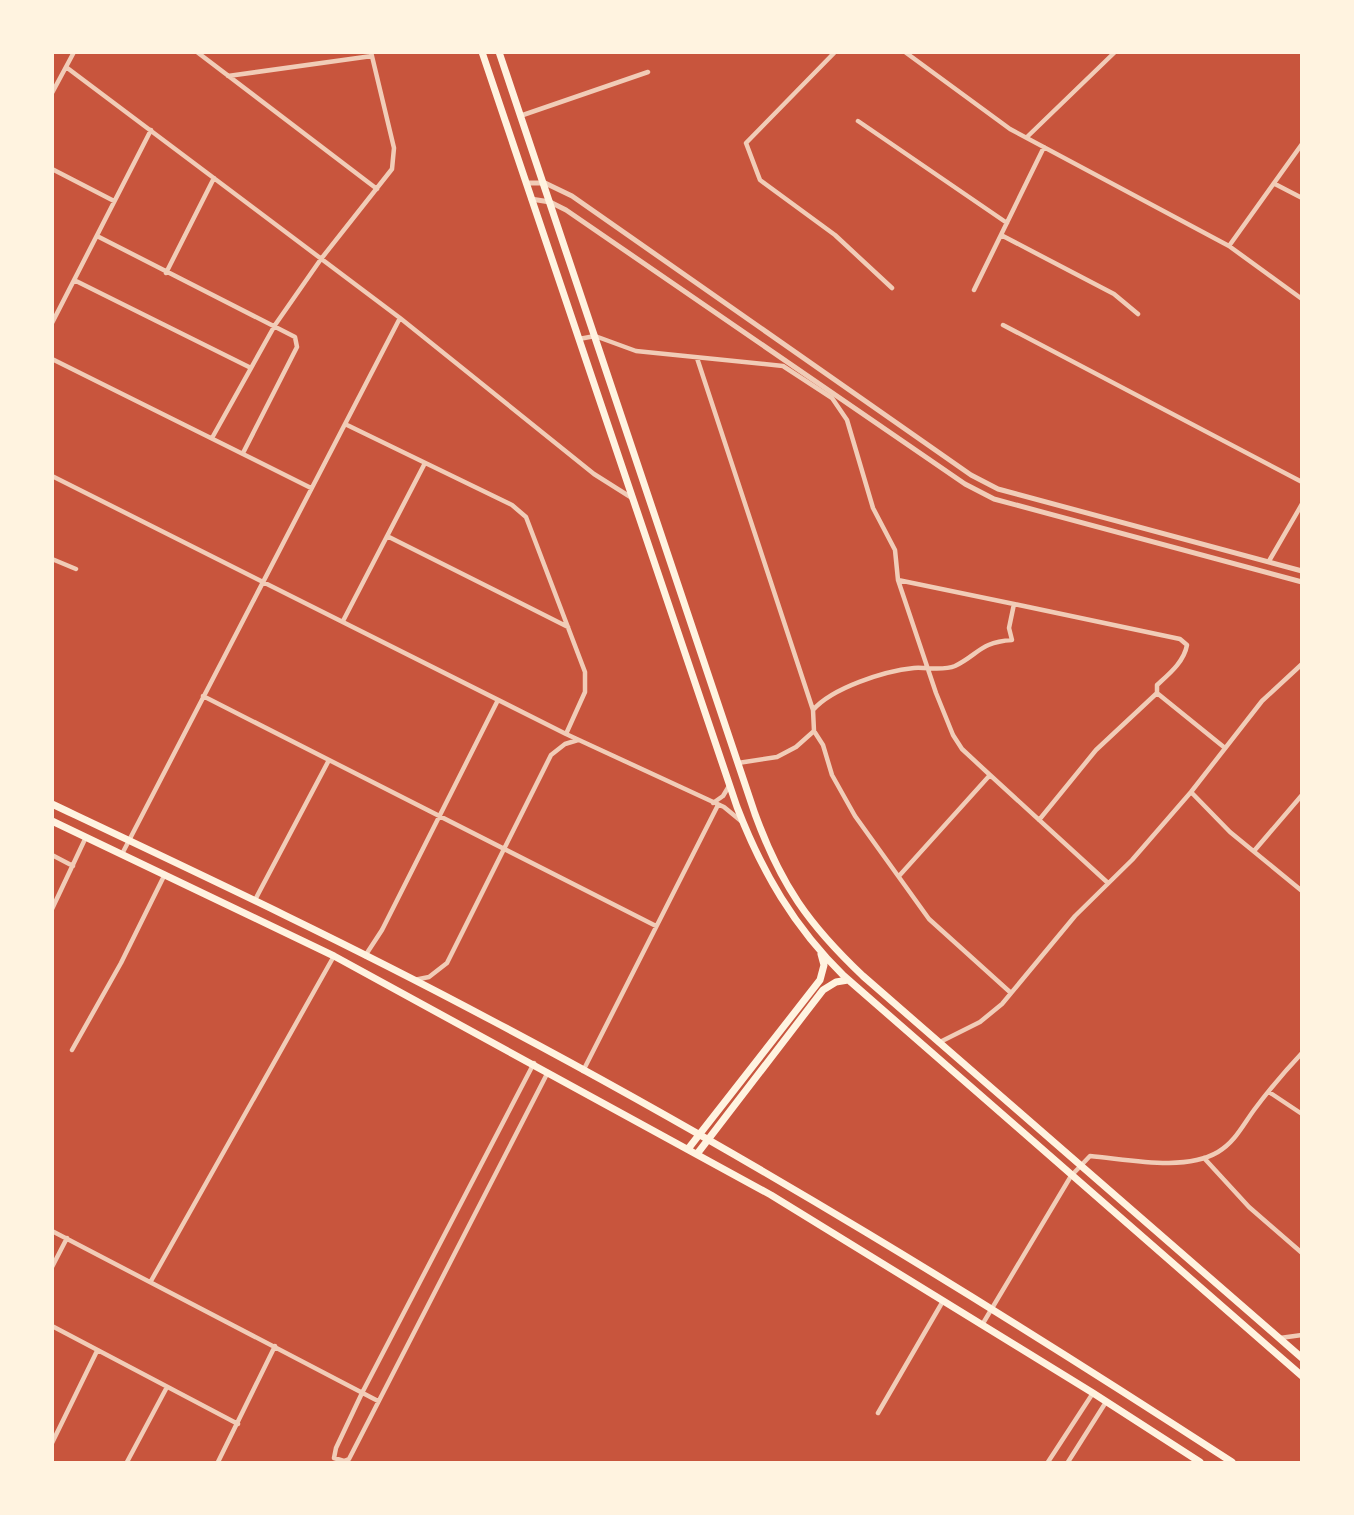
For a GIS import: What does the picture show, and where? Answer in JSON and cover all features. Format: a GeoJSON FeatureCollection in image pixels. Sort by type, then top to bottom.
{"type":"FeatureCollection","features":[{"type":"Feature","properties":{"kind":"main road"},"geometry":{"type":"LineString","coordinates":[[482,52],[729,783],[744,825],[774,888],[794,920],[820,952],[848,980],[1302,1376]]}},
{"type":"Feature","properties":{"kind":"main road"},"geometry":{"type":"LineString","coordinates":[[499,52],[762,833],[785,882],[807,919],[834,948],[1302,1358]]}},
{"type":"Feature","properties":{"kind":"main road"},"geometry":{"type":"LineString","coordinates":[[52,804],[255,900],[414,980],[583,1071],[708,1141],[992,1311],[1107,1381],[1232,1462]]}},
{"type":"Feature","properties":{"kind":"main road"},"geometry":{"type":"LineString","coordinates":[[52,821],[334,956],[534,1063],[771,1195],[1093,1393],[1200,1462]]}},
{"type":"Feature","properties":{"kind":"main road"},"geometry":{"type":"LineString","coordinates":[[774,888],[785,882]]}},
{"type":"Feature","properties":{"kind":"main road"},"geometry":{"type":"LineString","coordinates":[[688,1149],[820,980],[824,965],[820,952]]}},
{"type":"Feature","properties":{"kind":"main road"},"geometry":{"type":"LineString","coordinates":[[698,1155],[823,990],[836,982],[848,980]]}},
{"type":"Feature","properties":{"kind":"street"},"geometry":{"type":"LineString","coordinates":[[52,93],[74,52]]}},
{"type":"Feature","properties":{"kind":"street"},"geometry":{"type":"LineString","coordinates":[[197,52],[377,189]]}},
{"type":"Feature","properties":{"kind":"street"},"geometry":{"type":"LineString","coordinates":[[835,52],[746,143],[760,180],[835,235],[892,288]]}},
{"type":"Feature","properties":{"kind":"street"},"geometry":{"type":"LineString","coordinates":[[904,52],[972,103],[1044,147],[1229,246],[1302,299]]}},
{"type":"Feature","properties":{"kind":"street"},"geometry":{"type":"LineString","coordinates":[[1027,137],[1115,52]]}},
{"type":"Feature","properties":{"kind":"street"},"geometry":{"type":"LineString","coordinates":[[212,438],[275,325],[321,259],[392,170],[395,153],[372,54],[228,76]]}},
{"type":"Feature","properties":{"kind":"street"},"geometry":{"type":"LineString","coordinates":[[66,67],[400,318],[594,474],[633,498]]}},
{"type":"Feature","properties":{"kind":"street"},"geometry":{"type":"LineString","coordinates":[[520,116],[648,72]]}},
{"type":"Feature","properties":{"kind":"street"},"geometry":{"type":"LineString","coordinates":[[858,121],[1006,223]]}},
{"type":"Feature","properties":{"kind":"street"},"geometry":{"type":"LineString","coordinates":[[52,322],[151,130]]}},
{"type":"Feature","properties":{"kind":"street"},"geometry":{"type":"LineString","coordinates":[[1229,246],[1302,144]]}},
{"type":"Feature","properties":{"kind":"street"},"geometry":{"type":"LineString","coordinates":[[974,290],[1044,147]]}},
{"type":"Feature","properties":{"kind":"street"},"geometry":{"type":"LineString","coordinates":[[52,169],[114,201]]}},
{"type":"Feature","properties":{"kind":"street"},"geometry":{"type":"LineString","coordinates":[[166,273],[214,178]]}},
{"type":"Feature","properties":{"kind":"street"},"geometry":{"type":"LineString","coordinates":[[526,183],[544,183],[572,196],[971,475],[998,489],[1302,571]]}},
{"type":"Feature","properties":{"kind":"street"},"geometry":{"type":"LineString","coordinates":[[1275,184],[1302,198]]}},
{"type":"Feature","properties":{"kind":"street"},"geometry":{"type":"LineString","coordinates":[[531,199],[550,202],[669,280],[965,484],[994,499],[1302,582]]}},
{"type":"Feature","properties":{"kind":"street"},"geometry":{"type":"LineString","coordinates":[[97,236],[166,273],[292,334],[297,347],[243,453]]}},
{"type":"Feature","properties":{"kind":"street"},"geometry":{"type":"LineString","coordinates":[[1000,236],[1114,294],[1138,314]]}},
{"type":"Feature","properties":{"kind":"street"},"geometry":{"type":"LineString","coordinates":[[74,280],[251,368]]}},
{"type":"Feature","properties":{"kind":"street"},"geometry":{"type":"LineString","coordinates":[[122,854],[400,318]]}},
{"type":"Feature","properties":{"kind":"street"},"geometry":{"type":"LineString","coordinates":[[1004,325],[1302,482]]}},
{"type":"Feature","properties":{"kind":"street"},"geometry":{"type":"LineString","coordinates":[[579,339],[595,336],[636,351],[783,366],[832,398],[847,420],[873,507],[895,550],[898,580],[952,735],[962,749],[1108,883]]}},
{"type":"Feature","properties":{"kind":"street"},"geometry":{"type":"LineString","coordinates":[[697,358],[813,710],[814,731],[823,745],[832,775],[855,816],[930,919],[1011,993]]}},
{"type":"Feature","properties":{"kind":"street"},"geometry":{"type":"LineString","coordinates":[[52,359],[311,488]]}},
{"type":"Feature","properties":{"kind":"street"},"geometry":{"type":"LineString","coordinates":[[345,424],[512,505],[522,512],[529,523],[585,672],[586,685],[583,699],[566,734]]}},
{"type":"Feature","properties":{"kind":"street"},"geometry":{"type":"LineString","coordinates":[[343,621],[425,463]]}},
{"type":"Feature","properties":{"kind":"street"},"geometry":{"type":"LineString","coordinates":[[52,476],[566,734],[735,814],[744,825]]}},
{"type":"Feature","properties":{"kind":"street"},"geometry":{"type":"LineString","coordinates":[[1269,561],[1302,504]]}},
{"type":"Feature","properties":{"kind":"street"},"geometry":{"type":"LineString","coordinates":[[387,536],[568,627]]}},
{"type":"Feature","properties":{"kind":"street"},"geometry":{"type":"LineString","coordinates":[[52,559],[76,569]]}},
{"type":"Feature","properties":{"kind":"street"},"geometry":{"type":"LineString","coordinates":[[898,580],[1180,639],[1187,645],[1186,652],[1178,665],[1157,685],[1157,693],[1096,750],[1039,820]]}},
{"type":"Feature","properties":{"kind":"street"},"geometry":{"type":"LineString","coordinates":[[813,710],[822,699],[856,683],[909,669],[955,666],[975,651],[1000,641],[1012,640],[1009,628],[1014,604]]}},
{"type":"Feature","properties":{"kind":"street"},"geometry":{"type":"LineString","coordinates":[[940,1042],[980,1022],[1011,993],[1075,916],[1191,792],[1262,701],[1302,664]]}},
{"type":"Feature","properties":{"kind":"street"},"geometry":{"type":"LineString","coordinates":[[1157,693],[1225,748]]}},
{"type":"Feature","properties":{"kind":"street"},"geometry":{"type":"LineString","coordinates":[[203,696],[656,926]]}},
{"type":"Feature","properties":{"kind":"street"},"geometry":{"type":"LineString","coordinates":[[365,956],[382,930],[498,700]]}},
{"type":"Feature","properties":{"kind":"street"},"geometry":{"type":"LineString","coordinates":[[738,763],[777,756],[796,747],[814,731]]}},
{"type":"Feature","properties":{"kind":"street"},"geometry":{"type":"LineString","coordinates":[[414,980],[429,977],[447,963],[551,755],[565,744],[580,740]]}},
{"type":"Feature","properties":{"kind":"street"},"geometry":{"type":"LineString","coordinates":[[255,900],[329,760]]}},
{"type":"Feature","properties":{"kind":"street"},"geometry":{"type":"LineString","coordinates":[[899,876],[990,775]]}},
{"type":"Feature","properties":{"kind":"street"},"geometry":{"type":"LineString","coordinates":[[583,1071],[715,804],[723,796],[729,783]]}},
{"type":"Feature","properties":{"kind":"street"},"geometry":{"type":"LineString","coordinates":[[1191,792],[1254,851],[1302,891]]}},
{"type":"Feature","properties":{"kind":"street"},"geometry":{"type":"LineString","coordinates":[[1254,851],[1302,795]]}},
{"type":"Feature","properties":{"kind":"street"},"geometry":{"type":"LineString","coordinates":[[52,909],[86,837]]}},
{"type":"Feature","properties":{"kind":"street"},"geometry":{"type":"LineString","coordinates":[[52,855],[73,866]]}},
{"type":"Feature","properties":{"kind":"street"},"geometry":{"type":"LineString","coordinates":[[72,1050],[122,963],[165,874]]}},
{"type":"Feature","properties":{"kind":"street"},"geometry":{"type":"LineString","coordinates":[[151,1281],[334,956]]}},
{"type":"Feature","properties":{"kind":"street"},"geometry":{"type":"LineString","coordinates":[[982,1325],[1071,1176],[1090,1156],[1150,1163],[1204,1158],[1219,1151],[1236,1136],[1302,1053]]}},
{"type":"Feature","properties":{"kind":"street"},"geometry":{"type":"LineString","coordinates":[[534,1063],[362,1393],[336,1448],[334,1458],[344,1461],[349,1459],[548,1072]]}},
{"type":"Feature","properties":{"kind":"street"},"geometry":{"type":"LineString","coordinates":[[1269,1092],[1302,1114]]}},
{"type":"Feature","properties":{"kind":"street"},"geometry":{"type":"LineString","coordinates":[[1204,1158],[1249,1207],[1302,1253]]}},
{"type":"Feature","properties":{"kind":"street"},"geometry":{"type":"LineString","coordinates":[[52,1231],[378,1401]]}},
{"type":"Feature","properties":{"kind":"street"},"geometry":{"type":"LineString","coordinates":[[52,1267],[67,1238]]}},
{"type":"Feature","properties":{"kind":"street"},"geometry":{"type":"LineString","coordinates":[[878,1413],[944,1301]]}},
{"type":"Feature","properties":{"kind":"street"},"geometry":{"type":"LineString","coordinates":[[52,1326],[238,1424]]}},
{"type":"Feature","properties":{"kind":"street"},"geometry":{"type":"LineString","coordinates":[[1279,1338],[1302,1335]]}},
{"type":"Feature","properties":{"kind":"street"},"geometry":{"type":"LineString","coordinates":[[218,1462],[276,1346]]}},
{"type":"Feature","properties":{"kind":"street"},"geometry":{"type":"LineString","coordinates":[[52,1443],[97,1351]]}},
{"type":"Feature","properties":{"kind":"street"},"geometry":{"type":"LineString","coordinates":[[127,1462],[167,1387]]}},
{"type":"Feature","properties":{"kind":"street"},"geometry":{"type":"LineString","coordinates":[[1048,1462],[1093,1393]]}},
{"type":"Feature","properties":{"kind":"street"},"geometry":{"type":"LineString","coordinates":[[1068,1462],[1106,1402]]}}]}
